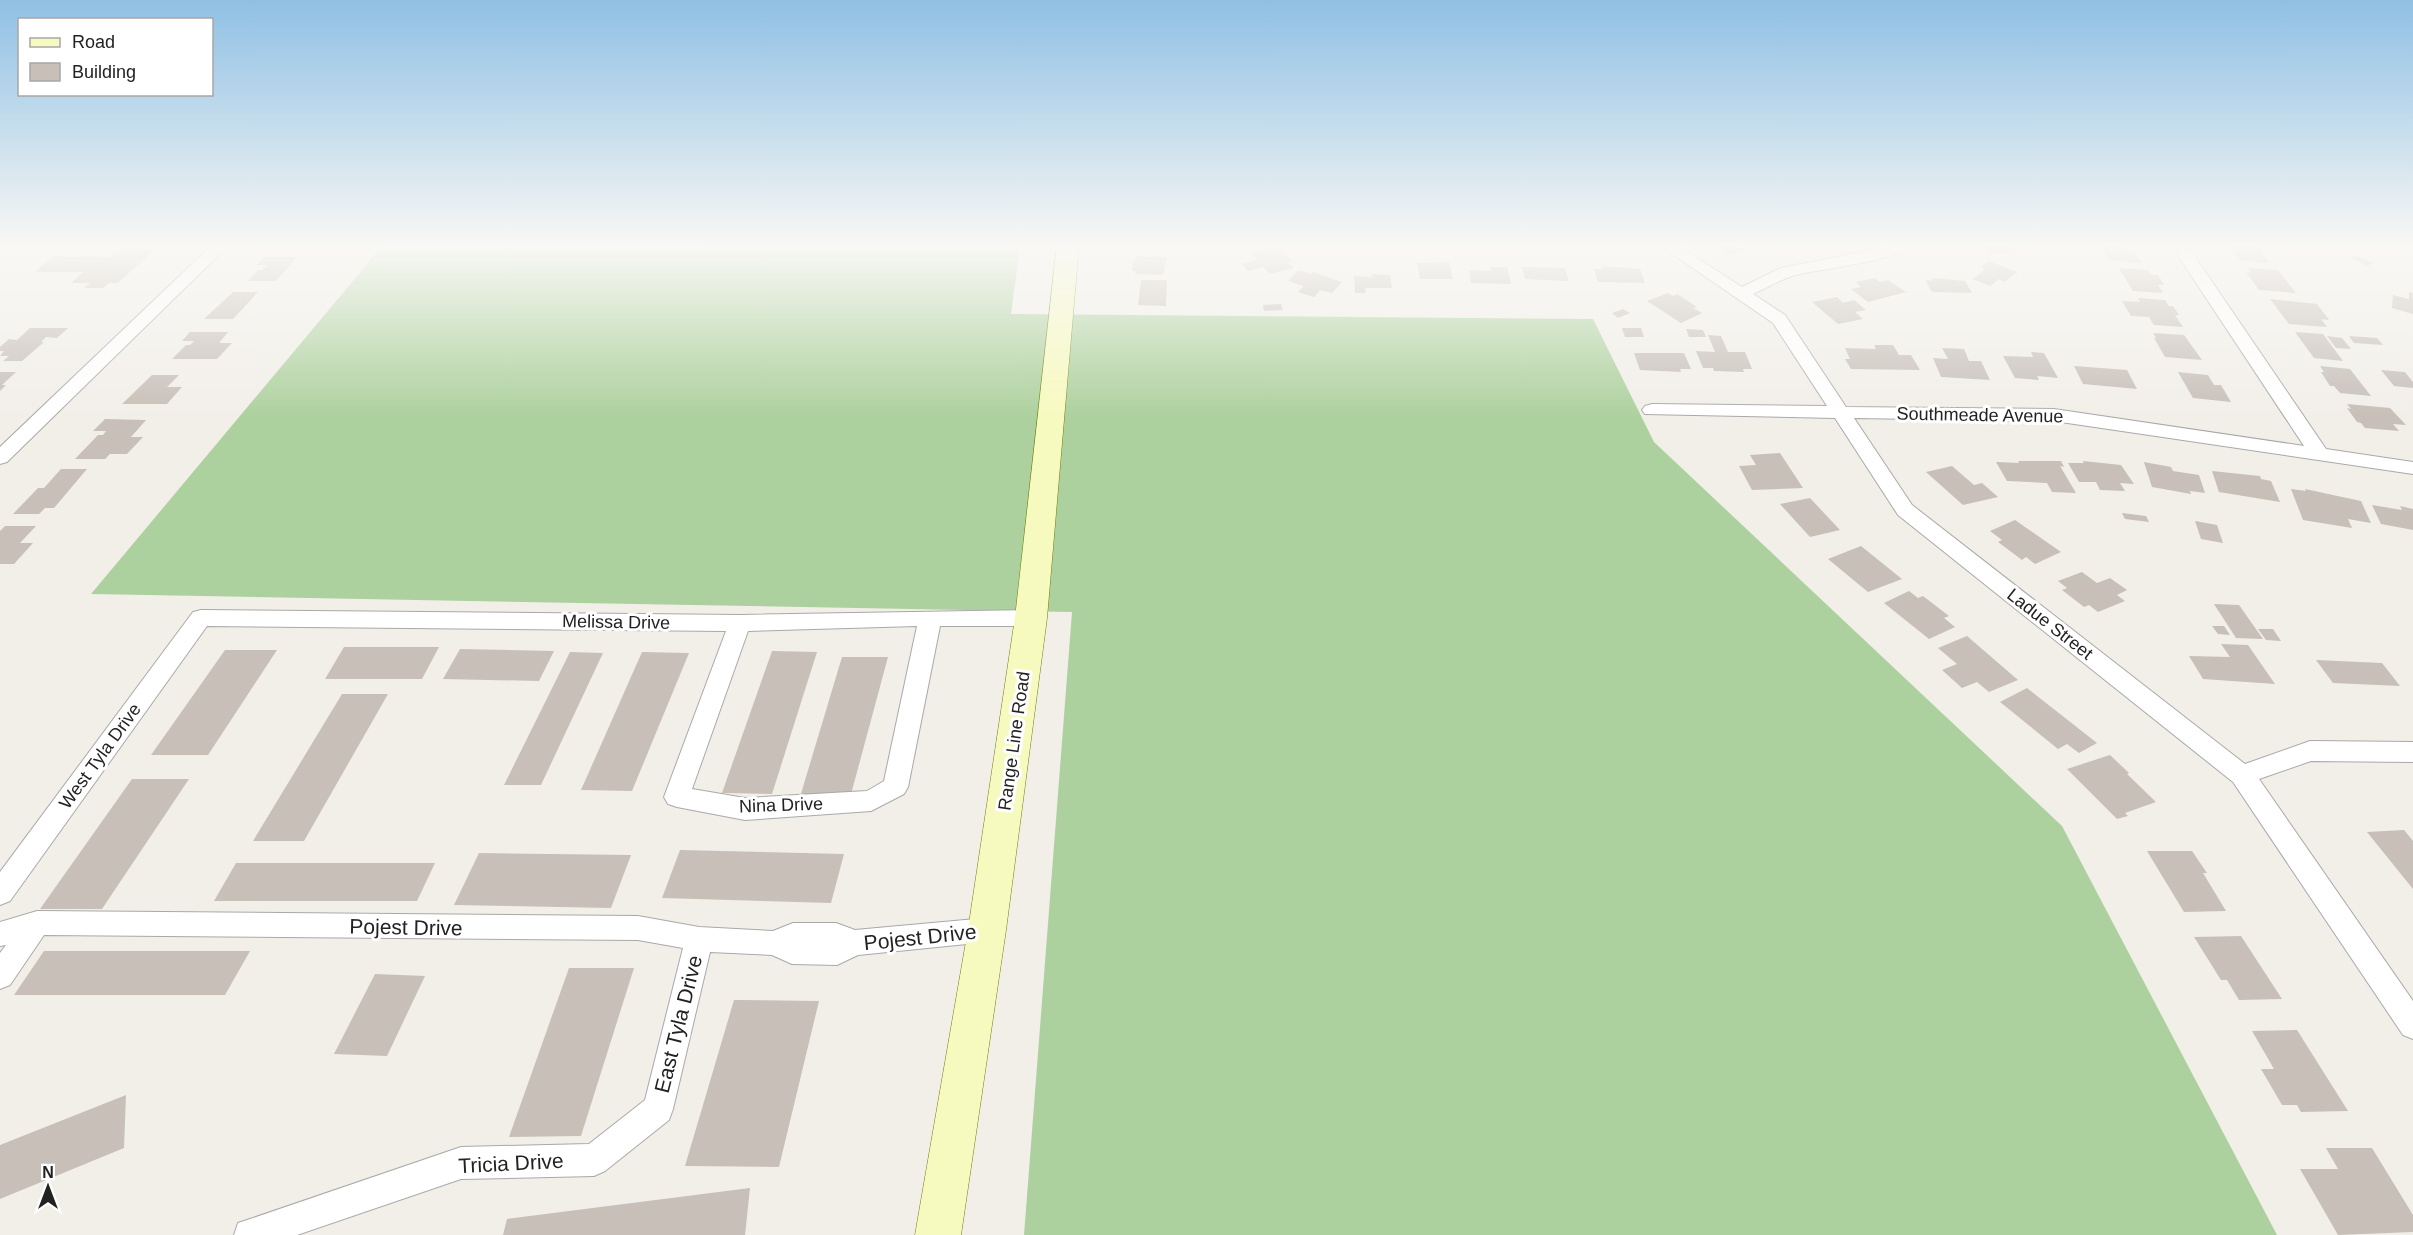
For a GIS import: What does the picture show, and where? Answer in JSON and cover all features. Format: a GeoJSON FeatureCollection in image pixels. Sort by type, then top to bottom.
{"type":"FeatureCollection","features":[{"type":"Feature","properties":{"kind":"main road","name":"Range Line Road"},"geometry":{"type":"LineString","coordinates":[[938,1235],[987,930],[1031,618],[1062,303]]}},
{"type":"Feature","properties":{"kind":"street"},"geometry":{"type":"LineString","coordinates":[[0,458],[160,303]]}},
{"type":"Feature","properties":{"kind":"street","name":"Ladue Street"},"geometry":{"type":"LineString","coordinates":[[1756,303],[1779,319],[1905,510],[2242,775],[2413,1025]]}},
{"type":"Feature","properties":{"kind":"street"},"geometry":{"type":"LineString","coordinates":[[2218,303],[2318,452]]}},
{"type":"Feature","properties":{"kind":"street","name":"Southmeade Avenue"},"geometry":{"type":"LineString","coordinates":[[1652,410],[2054,415],[2318,452],[2413,468]]}},
{"type":"Feature","properties":{"kind":"street","name":"Melissa Drive"},"geometry":{"type":"LineString","coordinates":[[201,618],[740,624],[930,618],[1031,618]]}},
{"type":"Feature","properties":{"kind":"street","name":"West Tyla Drive"},"geometry":{"type":"LineString","coordinates":[[0,893],[201,618]]}},
{"type":"Feature","properties":{"kind":"street","name":"Nina Drive"},"geometry":{"type":"LineString","coordinates":[[740,624],[677,797],[745,809],[871,801],[895,787],[930,618]]}},
{"type":"Feature","properties":{"kind":"street"},"geometry":{"type":"LineString","coordinates":[[2242,775],[2310,752],[2413,752]]}},
{"type":"Feature","properties":{"kind":"street"},"geometry":{"type":"LineString","coordinates":[[0,934],[37,923]]}},
{"type":"Feature","properties":{"kind":"street"},"geometry":{"type":"LineString","coordinates":[[0,976],[37,923]]}},
{"type":"Feature","properties":{"kind":"street","name":"Pojest Drive"},"geometry":{"type":"LineString","coordinates":[[37,923],[638,928],[699,939],[774,943],[792,951],[809,952],[837,952],[854,944],[987,930]]}},
{"type":"Feature","properties":{"kind":"street","name":"East Tyla Drive"},"geometry":{"type":"LineString","coordinates":[[658,1109],[699,939]]}},
{"type":"Feature","properties":{"kind":"street","name":"Tricia Drive"},"geometry":{"type":"LineString","coordinates":[[250,1235],[461,1163],[594,1160],[658,1109]]}},
{"type":"Feature","properties":{"kind":"green space"},"geometry":{"type":"Polygon","coordinates":[[[335,303],[1013,303],[1011,314],[1593,319],[1654,442],[2062,826],[2277,1235],[1024,1235],[1072,612],[91,594],[335,303]]]}},
{"type":"Feature","properties":{"kind":"building"},"geometry":{"type":"Polygon","coordinates":[[[222,303],[248,303],[233,319],[204,319],[222,303]]]}},
{"type":"Feature","properties":{"kind":"building"},"geometry":{"type":"Polygon","coordinates":[[[1138,303],[1166,303],[1166,306],[1138,305],[1138,303]]]}},
{"type":"Feature","properties":{"kind":"building"},"geometry":{"type":"Polygon","coordinates":[[[1650,303],[1690,303],[1697,307],[1693,308],[1702,313],[1681,323],[1650,303]]]}},
{"type":"Feature","properties":{"kind":"building"},"geometry":{"type":"Polygon","coordinates":[[[1813,303],[1857,303],[1866,310],[1855,312],[1863,319],[1838,324],[1813,303]]]}},
{"type":"Feature","properties":{"kind":"building"},"geometry":{"type":"Polygon","coordinates":[[[2123,303],[2167,303],[2169,306],[2173,306],[2179,315],[2175,315],[2183,327],[2154,325],[2149,317],[2131,316],[2123,303]]]}},
{"type":"Feature","properties":{"kind":"building"},"geometry":{"type":"Polygon","coordinates":[[[2273,303],[2317,304],[2329,320],[2321,319],[2327,327],[2289,324],[2273,303]]]}},
{"type":"Feature","properties":{"kind":"building"},"geometry":{"type":"Polygon","coordinates":[[[2392,303],[2413,303],[2413,314],[2392,308],[2392,303]]]}},
{"type":"Feature","properties":{"kind":"building"},"geometry":{"type":"Polygon","coordinates":[[[1281,304],[1283,310],[1264,311],[1263,305],[1281,304]]]}},
{"type":"Feature","properties":{"kind":"building"},"geometry":{"type":"Polygon","coordinates":[[[1623,309],[1630,313],[1618,318],[1612,313],[1623,309]]]}},
{"type":"Feature","properties":{"kind":"building"},"geometry":{"type":"Polygon","coordinates":[[[30,328],[68,328],[57,338],[46,337],[41,342],[44,342],[22,361],[3,361],[9,356],[0,356],[4,351],[0,351],[0,347],[9,339],[17,340],[30,328]]]}},
{"type":"Feature","properties":{"kind":"building"},"geometry":{"type":"Polygon","coordinates":[[[1622,328],[1641,328],[1644,337],[1625,337],[1622,328]]]}},
{"type":"Feature","properties":{"kind":"building"},"geometry":{"type":"Polygon","coordinates":[[[1686,329],[1703,330],[1706,337],[1689,337],[1686,329]]]}},
{"type":"Feature","properties":{"kind":"building"},"geometry":{"type":"Polygon","coordinates":[[[190,332],[228,332],[219,343],[232,343],[217,359],[172,359],[186,345],[194,341],[182,341],[190,332]]]}},
{"type":"Feature","properties":{"kind":"building"},"geometry":{"type":"Polygon","coordinates":[[[2295,332],[2323,334],[2343,361],[2314,358],[2295,332]]]}},
{"type":"Feature","properties":{"kind":"building"},"geometry":{"type":"Polygon","coordinates":[[[2153,333],[2184,335],[2202,360],[2165,357],[2153,333]]]}},
{"type":"Feature","properties":{"kind":"building"},"geometry":{"type":"Polygon","coordinates":[[[1708,335],[1721,336],[1728,352],[1745,352],[1752,369],[1743,369],[1744,372],[1714,371],[1713,368],[1703,368],[1696,351],[1715,352],[1708,335]]]}},
{"type":"Feature","properties":{"kind":"building"},"geometry":{"type":"Polygon","coordinates":[[[2327,336],[2342,338],[2351,349],[2336,348],[2327,336]]]}},
{"type":"Feature","properties":{"kind":"building"},"geometry":{"type":"Polygon","coordinates":[[[2349,336],[2377,338],[2383,345],[2354,343],[2349,336]]]}},
{"type":"Feature","properties":{"kind":"building"},"geometry":{"type":"Polygon","coordinates":[[[1874,345],[1893,345],[1899,355],[1911,355],[1920,370],[1851,369],[1845,359],[1850,359],[1845,348],[1876,349],[1874,345]]]}},
{"type":"Feature","properties":{"kind":"building"},"geometry":{"type":"Polygon","coordinates":[[[1942,348],[1964,349],[1969,361],[1981,361],[1990,380],[1941,377],[1933,358],[1948,359],[1942,348]]]}},
{"type":"Feature","properties":{"kind":"building"},"geometry":{"type":"Polygon","coordinates":[[[2031,352],[2044,353],[2058,378],[2037,376],[2039,380],[2015,378],[2003,356],[2033,357],[2031,352]]]}},
{"type":"Feature","properties":{"kind":"building"},"geometry":{"type":"Polygon","coordinates":[[[1634,353],[1684,353],[1691,369],[1680,369],[1681,372],[1640,370],[1634,353]]]}},
{"type":"Feature","properties":{"kind":"building"},"geometry":{"type":"Polygon","coordinates":[[[2074,366],[2127,370],[2137,389],[2083,384],[2074,366]]]}},
{"type":"Feature","properties":{"kind":"building"},"geometry":{"type":"Polygon","coordinates":[[[2320,366],[2350,369],[2371,396],[2340,393],[2334,386],[2330,386],[2320,366]]]}},
{"type":"Feature","properties":{"kind":"building"},"geometry":{"type":"Polygon","coordinates":[[[2381,370],[2405,372],[2413,382],[2413,388],[2394,386],[2381,370]]]}},
{"type":"Feature","properties":{"kind":"building"},"geometry":{"type":"Polygon","coordinates":[[[0,372],[16,372],[2,385],[6,385],[0,391],[0,372]]]}},
{"type":"Feature","properties":{"kind":"building"},"geometry":{"type":"Polygon","coordinates":[[[2178,372],[2208,375],[2214,385],[2221,385],[2231,402],[2193,398],[2178,372]]]}},
{"type":"Feature","properties":{"kind":"building"},"geometry":{"type":"Polygon","coordinates":[[[152,375],[179,375],[167,387],[182,387],[167,404],[122,404],[152,375]]]}},
{"type":"Feature","properties":{"kind":"building"},"geometry":{"type":"Polygon","coordinates":[[[2347,404],[2390,408],[2406,425],[2393,424],[2399,431],[2365,428],[2357,422],[2347,408],[2351,409],[2347,404]]]}},
{"type":"Feature","properties":{"kind":"building"},"geometry":{"type":"Polygon","coordinates":[[[105,419],[146,420],[131,437],[143,437],[127,454],[110,454],[105,459],[75,459],[98,435],[103,435],[106,431],[93,431],[105,419]]]}},
{"type":"Feature","properties":{"kind":"building"},"geometry":{"type":"Polygon","coordinates":[[[1780,453],[1803,488],[1752,490],[1739,466],[1756,465],[1750,455],[1780,453]]]}},
{"type":"Feature","properties":{"kind":"building"},"geometry":{"type":"Polygon","coordinates":[[[2018,461],[2061,461],[2064,467],[2060,466],[2076,493],[2052,492],[2047,483],[2007,481],[1996,462],[2019,463],[2018,461]]]}},
{"type":"Feature","properties":{"kind":"building"},"geometry":{"type":"Polygon","coordinates":[[[2083,461],[2121,465],[2134,484],[2120,483],[2125,491],[2100,490],[2096,482],[2079,482],[2068,463],[2084,463],[2083,461]]]}},
{"type":"Feature","properties":{"kind":"building"},"geometry":{"type":"Polygon","coordinates":[[[2144,462],[2171,467],[2173,471],[2199,475],[2205,493],[2190,491],[2191,494],[2152,487],[2144,462]]]}},
{"type":"Feature","properties":{"kind":"building"},"geometry":{"type":"Polygon","coordinates":[[[1952,466],[1974,485],[1982,483],[1998,497],[1963,505],[1926,472],[1952,466]]]}},
{"type":"Feature","properties":{"kind":"building"},"geometry":{"type":"Polygon","coordinates":[[[61,469],[87,469],[54,508],[45,508],[39,514],[13,514],[38,488],[44,488],[61,469]]]}},
{"type":"Feature","properties":{"kind":"building"},"geometry":{"type":"Polygon","coordinates":[[[2212,471],[2260,476],[2261,479],[2271,481],[2280,502],[2219,492],[2212,471]]]}},
{"type":"Feature","properties":{"kind":"building"},"geometry":{"type":"Polygon","coordinates":[[[2291,489],[2306,491],[2305,489],[2361,501],[2371,523],[2348,519],[2352,528],[2303,520],[2291,489]]]}},
{"type":"Feature","properties":{"kind":"building"},"geometry":{"type":"Polygon","coordinates":[[[1810,498],[1840,530],[1810,537],[1780,504],[1810,498]]]}},
{"type":"Feature","properties":{"kind":"building"},"geometry":{"type":"Polygon","coordinates":[[[2372,505],[2402,510],[2400,506],[2413,509],[2413,530],[2381,524],[2372,505]]]}},
{"type":"Feature","properties":{"kind":"building"},"geometry":{"type":"Polygon","coordinates":[[[2122,513],[2146,516],[2149,522],[2125,519],[2122,513]]]}},
{"type":"Feature","properties":{"kind":"building"},"geometry":{"type":"Polygon","coordinates":[[[2015,520],[2061,552],[2035,564],[2026,557],[2022,560],[1998,542],[2002,540],[1990,531],[2015,520]]]}},
{"type":"Feature","properties":{"kind":"building"},"geometry":{"type":"Polygon","coordinates":[[[2195,521],[2217,525],[2223,543],[2201,539],[2195,521]]]}},
{"type":"Feature","properties":{"kind":"building"},"geometry":{"type":"Polygon","coordinates":[[[5,526],[36,526],[20,543],[33,543],[14,564],[0,564],[0,531],[5,526]]]}},
{"type":"Feature","properties":{"kind":"building"},"geometry":{"type":"Polygon","coordinates":[[[1861,546],[1902,579],[1868,592],[1828,559],[1861,546]]]}},
{"type":"Feature","properties":{"kind":"building"},"geometry":{"type":"Polygon","coordinates":[[[2082,572],[2097,583],[2110,578],[2127,590],[2117,595],[2125,601],[2098,612],[2089,605],[2084,607],[2062,590],[2067,588],[2058,581],[2082,572]]]}},
{"type":"Feature","properties":{"kind":"building"},"geometry":{"type":"Polygon","coordinates":[[[1909,591],[1918,598],[1923,596],[1949,616],[1944,618],[1955,627],[1929,639],[1884,603],[1909,591]]]}},
{"type":"Feature","properties":{"kind":"building"},"geometry":{"type":"Polygon","coordinates":[[[2214,604],[2239,605],[2263,639],[2236,638],[2214,604]]]}},
{"type":"Feature","properties":{"kind":"building"},"geometry":{"type":"Polygon","coordinates":[[[2212,626],[2224,626],[2230,635],[2218,634],[2212,626]]]}},
{"type":"Feature","properties":{"kind":"building"},"geometry":{"type":"Polygon","coordinates":[[[2258,629],[2273,629],[2281,641],[2266,640],[2258,629]]]}},
{"type":"Feature","properties":{"kind":"building"},"geometry":{"type":"Polygon","coordinates":[[[1967,636],[2018,680],[1989,692],[1977,682],[1962,688],[1942,670],[1957,664],[1938,648],[1967,636]]]}},
{"type":"Feature","properties":{"kind":"building"},"geometry":{"type":"Polygon","coordinates":[[[2221,644],[2248,645],[2275,684],[2203,679],[2189,656],[2230,657],[2221,644]]]}},
{"type":"Feature","properties":{"kind":"building"},"geometry":{"type":"Polygon","coordinates":[[[344,647],[439,647],[422,679],[325,679],[344,647]]]}},
{"type":"Feature","properties":{"kind":"building"},"geometry":{"type":"Polygon","coordinates":[[[460,649],[554,651],[539,681],[443,679],[460,649]]]}},
{"type":"Feature","properties":{"kind":"building"},"geometry":{"type":"Polygon","coordinates":[[[225,650],[277,650],[208,755],[151,755],[225,650]]]}},
{"type":"Feature","properties":{"kind":"building"},"geometry":{"type":"Polygon","coordinates":[[[772,651],[817,652],[772,794],[722,793],[772,651]]]}},
{"type":"Feature","properties":{"kind":"building"},"geometry":{"type":"Polygon","coordinates":[[[570,652],[603,653],[541,785],[504,785],[570,652]]]}},
{"type":"Feature","properties":{"kind":"building"},"geometry":{"type":"Polygon","coordinates":[[[642,652],[689,653],[632,791],[581,790],[642,652]]]}},
{"type":"Feature","properties":{"kind":"building"},"geometry":{"type":"Polygon","coordinates":[[[842,657],[888,657],[850,798],[800,797],[842,657]]]}},
{"type":"Feature","properties":{"kind":"building"},"geometry":{"type":"Polygon","coordinates":[[[2316,660],[2382,663],[2400,686],[2333,683],[2316,660]]]}},
{"type":"Feature","properties":{"kind":"building"},"geometry":{"type":"Polygon","coordinates":[[[2027,688],[2097,743],[2079,753],[2067,744],[2058,749],[2000,702],[2027,688]]]}},
{"type":"Feature","properties":{"kind":"building"},"geometry":{"type":"Polygon","coordinates":[[[342,694],[388,694],[304,841],[253,841],[342,694]]]}},
{"type":"Feature","properties":{"kind":"building"},"geometry":{"type":"Polygon","coordinates":[[[2110,755],[2156,802],[2125,813],[2128,816],[2117,819],[2067,769],[2110,755]]]}},
{"type":"Feature","properties":{"kind":"building"},"geometry":{"type":"Polygon","coordinates":[[[132,779],[189,779],[102,909],[40,909],[132,779]]]}},
{"type":"Feature","properties":{"kind":"building"},"geometry":{"type":"Polygon","coordinates":[[[2404,830],[2413,841],[2413,889],[2367,832],[2404,830]]]}},
{"type":"Feature","properties":{"kind":"building"},"geometry":{"type":"Polygon","coordinates":[[[680,850],[844,854],[831,903],[662,898],[680,850]]]}},
{"type":"Feature","properties":{"kind":"building"},"geometry":{"type":"Polygon","coordinates":[[[2147,851],[2192,851],[2207,873],[2203,873],[2226,911],[2184,912],[2147,851]]]}},
{"type":"Feature","properties":{"kind":"building"},"geometry":{"type":"Polygon","coordinates":[[[479,853],[631,855],[611,908],[454,905],[479,853]]]}},
{"type":"Feature","properties":{"kind":"building"},"geometry":{"type":"Polygon","coordinates":[[[236,863],[435,863],[417,901],[214,901],[236,863]]]}},
{"type":"Feature","properties":{"kind":"building"},"geometry":{"type":"Polygon","coordinates":[[[2241,936],[2282,999],[2239,1000],[2227,980],[2221,980],[2194,937],[2241,936]]]}},
{"type":"Feature","properties":{"kind":"building"},"geometry":{"type":"Polygon","coordinates":[[[44,951],[250,951],[225,995],[14,995],[44,951]]]}},
{"type":"Feature","properties":{"kind":"building"},"geometry":{"type":"Polygon","coordinates":[[[569,968],[634,968],[581,1136],[509,1137],[569,968]]]}},
{"type":"Feature","properties":{"kind":"building"},"geometry":{"type":"Polygon","coordinates":[[[375,974],[425,976],[387,1056],[334,1054],[375,974]]]}},
{"type":"Feature","properties":{"kind":"building"},"geometry":{"type":"Polygon","coordinates":[[[734,1000],[819,1001],[779,1167],[685,1166],[734,1000]]]}},
{"type":"Feature","properties":{"kind":"building"},"geometry":{"type":"Polygon","coordinates":[[[2297,1030],[2348,1111],[2301,1112],[2297,1105],[2282,1105],[2261,1069],[2274,1069],[2252,1031],[2297,1030]]]}},
{"type":"Feature","properties":{"kind":"building"},"geometry":{"type":"Polygon","coordinates":[[[126,1095],[124,1148],[0,1199],[0,1145],[126,1095]]]}},
{"type":"Feature","properties":{"kind":"building"},"geometry":{"type":"Polygon","coordinates":[[[2326,1148],[2372,1148],[2413,1215],[2413,1232],[2338,1235],[2300,1169],[2338,1169],[2326,1148]]]}},
{"type":"Feature","properties":{"kind":"building"},"geometry":{"type":"Polygon","coordinates":[[[750,1188],[745,1235],[503,1235],[507,1219],[750,1188]]]}}]}
